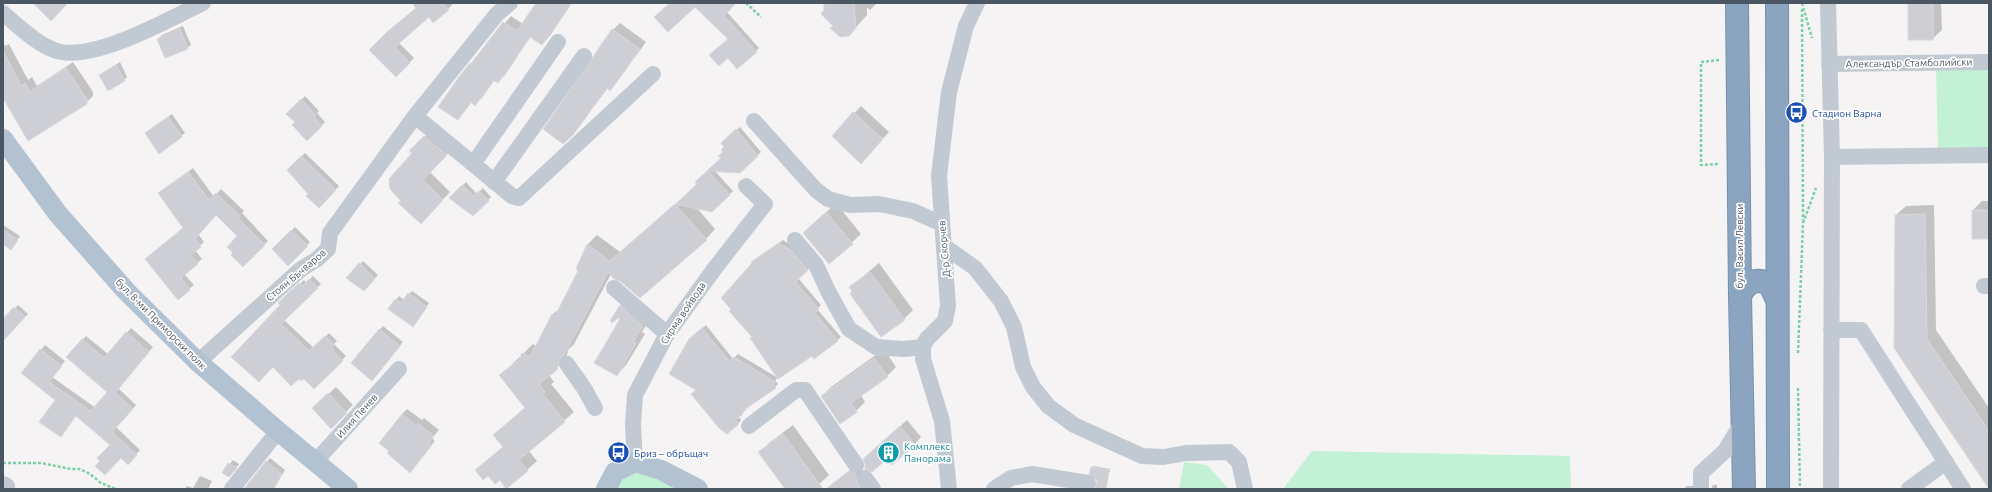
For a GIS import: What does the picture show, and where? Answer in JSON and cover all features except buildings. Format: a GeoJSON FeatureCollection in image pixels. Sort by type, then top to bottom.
{"type":"FeatureCollection","features":[{"type":"Feature","properties":{"kind":"highway","name":"бул. Васил Левски"},"geometry":{"type":"LineString","coordinates":[[1737,3],[1740,296],[1744,489]]}},
{"type":"Feature","properties":{"kind":"highway"},"geometry":{"type":"LineString","coordinates":[[1777,3],[1778,489]]}},
{"type":"Feature","properties":{"kind":"highway"},"geometry":{"type":"LineString","coordinates":[[1740,296],[1747,285],[1752,282],[1760,281],[1770,285],[1774,290],[1777,300]]}},
{"type":"Feature","properties":{"kind":"main road","name":"бул. 8-ми Приморски полк"},"geometry":{"type":"LineString","coordinates":[[3,139],[58,214],[127,292],[198,362],[278,432],[347,488]]}},
{"type":"Feature","properties":{"kind":"main road"},"geometry":{"type":"LineString","coordinates":[[606,489],[615,472],[634,462],[661,470],[688,486]]}},
{"type":"Feature","properties":{"kind":"street"},"geometry":{"type":"LineString","coordinates":[[3,13],[32,37],[60,52],[87,52],[112,45],[203,3]]}},
{"type":"Feature","properties":{"kind":"street","name":"Стоян Бъчваров"},"geometry":{"type":"LineString","coordinates":[[198,362],[301,269],[316,260],[328,249],[330,233],[415,116],[497,14],[510,3]]}},
{"type":"Feature","properties":{"kind":"street","name":"Д-р Скорчев"},"geometry":{"type":"LineString","coordinates":[[923,347],[926,340],[945,321],[948,306],[939,176],[949,92],[966,26],[977,3]]}},
{"type":"Feature","properties":{"kind":"street"},"geometry":{"type":"LineString","coordinates":[[1828,3],[1832,156],[1831,489]]}},
{"type":"Feature","properties":{"kind":"street"},"geometry":{"type":"LineString","coordinates":[[473,164],[558,42]]}},
{"type":"Feature","properties":{"kind":"street"},"geometry":{"type":"LineString","coordinates":[[494,182],[584,56]]}},
{"type":"Feature","properties":{"kind":"street","name":"Александър Стамболийски"},"geometry":{"type":"LineString","coordinates":[[1829,64],[1989,62]]}},
{"type":"Feature","properties":{"kind":"street"},"geometry":{"type":"LineString","coordinates":[[415,116],[514,198],[522,197],[653,74]]}},
{"type":"Feature","properties":{"kind":"street"},"geometry":{"type":"LineString","coordinates":[[754,121],[816,190],[828,199],[850,205],[879,204],[913,211],[942,224]]}},
{"type":"Feature","properties":{"kind":"street"},"geometry":{"type":"LineString","coordinates":[[1832,156],[1989,155]]}},
{"type":"Feature","properties":{"kind":"street","name":"Сирма войвода"},"geometry":{"type":"LineString","coordinates":[[634,462],[633,424],[635,395],[667,334],[714,268],[765,204],[746,186]]}},
{"type":"Feature","properties":{"kind":"street"},"geometry":{"type":"LineString","coordinates":[[795,240],[816,265],[849,330],[876,346],[903,349],[923,347],[923,359],[942,421],[949,489]]}},
{"type":"Feature","properties":{"kind":"street"},"geometry":{"type":"LineString","coordinates":[[944,246],[974,268],[1001,301],[1014,327],[1023,367],[1033,387],[1048,406],[1074,425],[1142,456],[1164,457],[1186,453],[1228,452],[1239,462],[1245,489]]}},
{"type":"Feature","properties":{"kind":"street"},"geometry":{"type":"LineString","coordinates":[[614,288],[667,334]]}},
{"type":"Feature","properties":{"kind":"street"},"geometry":{"type":"LineString","coordinates":[[1832,330],[1861,330],[1963,489]]}},
{"type":"Feature","properties":{"kind":"street"},"geometry":{"type":"LineString","coordinates":[[567,364],[595,408]]}},
{"type":"Feature","properties":{"kind":"street","name":"Илия Пенев"},"geometry":{"type":"LineString","coordinates":[[315,462],[399,369]]}},
{"type":"Feature","properties":{"kind":"street"},"geometry":{"type":"LineString","coordinates":[[749,426],[796,390],[805,390],[864,477]]}},
{"type":"Feature","properties":{"kind":"street"},"geometry":{"type":"LineString","coordinates":[[1701,489],[1701,473],[1725,451],[1742,423]]}},
{"type":"Feature","properties":{"kind":"street"},"geometry":{"type":"LineString","coordinates":[[232,489],[278,432]]}},
{"type":"Feature","properties":{"kind":"street"},"geometry":{"type":"LineString","coordinates":[[1909,489],[1946,462]]}},
{"type":"Feature","properties":{"kind":"street"},"geometry":{"type":"LineString","coordinates":[[994,489],[1011,478],[1032,474],[1088,483]]}},
{"type":"Feature","properties":{"kind":"path"},"geometry":{"type":"LineString","coordinates":[[746,3],[761,17]]}},
{"type":"Feature","properties":{"kind":"path"},"geometry":{"type":"LineString","coordinates":[[1802,4],[1813,40]]}},
{"type":"Feature","properties":{"kind":"path"},"geometry":{"type":"LineString","coordinates":[[1798,356],[1803,223],[1802,4]]}},
{"type":"Feature","properties":{"kind":"path"},"geometry":{"type":"LineString","coordinates":[[1719,60],[1701,62],[1701,165],[1720,164]]}},
{"type":"Feature","properties":{"kind":"path"},"geometry":{"type":"LineString","coordinates":[[1803,223],[1817,185]]}},
{"type":"Feature","properties":{"kind":"path"},"geometry":{"type":"LineString","coordinates":[[1798,387],[1800,489]]}},
{"type":"Feature","properties":{"kind":"path"},"geometry":{"type":"LineString","coordinates":[[3,463],[41,463],[80,469],[90,474],[100,483],[116,489]]}},
{"type":"Feature","properties":{"kind":"green space"},"geometry":{"type":"Polygon","coordinates":[[[1936,68],[1989,68],[1989,150],[1938,150],[1936,68]]]}},
{"type":"Feature","properties":{"kind":"green space"},"geometry":{"type":"Polygon","coordinates":[[[1312,451],[1570,456],[1571,489],[1283,489],[1312,451]]]}},
{"type":"Feature","properties":{"kind":"green space"},"geometry":{"type":"Polygon","coordinates":[[[1184,462],[1207,465],[1229,489],[1179,489],[1184,462]]]}},
{"type":"Feature","properties":{"kind":"green space"},"geometry":{"type":"Polygon","coordinates":[[[621,468],[698,489],[606,489],[621,468]]]}},
{"type":"Feature","properties":{"kind":"place","name":"Стадион Варна"},"geometry":{"type":"Point","coordinates":[1796,113]}},
{"type":"Feature","properties":{"kind":"place","name":"Комплекс Панорама"},"geometry":{"type":"Point","coordinates":[889,452]}},
{"type":"Feature","properties":{"kind":"place","name":"Бриз – обръщач"},"geometry":{"type":"Point","coordinates":[619,453]}}]}
